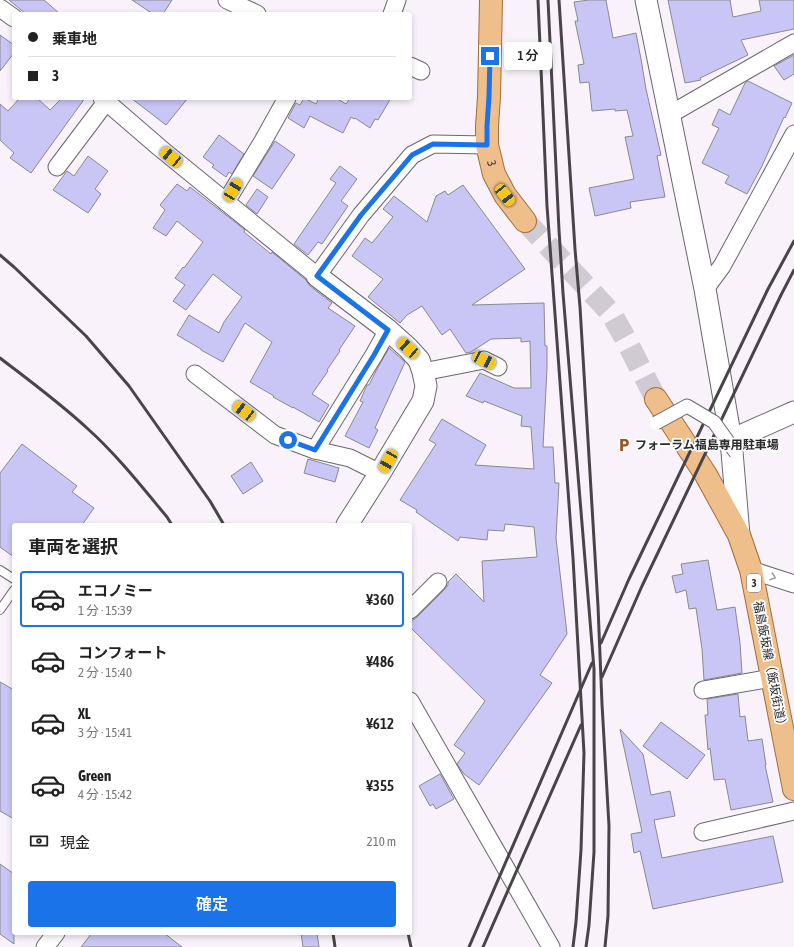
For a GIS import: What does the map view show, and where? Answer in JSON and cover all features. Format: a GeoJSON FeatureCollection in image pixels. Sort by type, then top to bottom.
{"type":"FeatureCollection","features":[{"type":"Feature","properties":{"kind":"main road","name":"3"},"geometry":{"type":"LineString","coordinates":[[491,0],[487,145],[494,174],[505,195],[525,221]]}},
{"type":"Feature","properties":{"kind":"main road","name":"福島飯坂線（飯坂街道）"},"geometry":{"type":"LineString","coordinates":[[656,399],[706,475],[739,535],[751,570],[794,790]]}},
{"type":"Feature","properties":{"kind":"street"},"geometry":{"type":"LineString","coordinates":[[227,0],[253,12]]}},
{"type":"Feature","properties":{"kind":"street"},"geometry":{"type":"LineString","coordinates":[[393,12],[397,0]]}},
{"type":"Feature","properties":{"kind":"street"},"geometry":{"type":"LineString","coordinates":[[646,0],[705,289],[733,446],[739,535]]}},
{"type":"Feature","properties":{"kind":"street"},"geometry":{"type":"LineString","coordinates":[[0,8],[12,17]]}},
{"type":"Feature","properties":{"kind":"street"},"geometry":{"type":"LineString","coordinates":[[669,115],[794,43]]}},
{"type":"Feature","properties":{"kind":"street"},"geometry":{"type":"LineString","coordinates":[[57,167],[104,100],[317,276],[388,330],[419,360],[426,386],[423,401],[348,523]]}},
{"type":"Feature","properties":{"kind":"street"},"geometry":{"type":"LineString","coordinates":[[226,202],[263,142],[286,100]]}},
{"type":"Feature","properties":{"kind":"street"},"geometry":{"type":"LineString","coordinates":[[705,289],[722,266],[794,134]]}},
{"type":"Feature","properties":{"kind":"street"},"geometry":{"type":"LineString","coordinates":[[317,276],[361,215],[412,155],[433,144],[487,145]]}},
{"type":"Feature","properties":{"kind":"street"},"geometry":{"type":"LineString","coordinates":[[315,450],[388,330]]}},
{"type":"Feature","properties":{"kind":"street"},"geometry":{"type":"LineString","coordinates":[[423,372],[484,360],[498,367]]}},
{"type":"Feature","properties":{"kind":"street"},"geometry":{"type":"LineString","coordinates":[[195,374],[275,435],[315,450],[350,458],[380,473]]}},
{"type":"Feature","properties":{"kind":"street"},"geometry":{"type":"LineString","coordinates":[[656,423],[687,406],[714,422],[733,446]]}},
{"type":"Feature","properties":{"kind":"street"},"geometry":{"type":"LineString","coordinates":[[733,446],[794,412]]}},
{"type":"Feature","properties":{"kind":"street"},"geometry":{"type":"LineString","coordinates":[[751,570],[794,584]]}},
{"type":"Feature","properties":{"kind":"street"},"geometry":{"type":"LineString","coordinates":[[412,608],[438,582]]}},
{"type":"Feature","properties":{"kind":"street"},"geometry":{"type":"LineString","coordinates":[[703,690],[772,678]]}},
{"type":"Feature","properties":{"kind":"street"},"geometry":{"type":"LineString","coordinates":[[412,704],[551,947]]}},
{"type":"Feature","properties":{"kind":"street"},"geometry":{"type":"LineString","coordinates":[[703,832],[794,811]]}},
{"type":"Feature","properties":{"kind":"street"},"geometry":{"type":"LineString","coordinates":[[46,947],[55,935]]}},
{"type":"Feature","properties":{"kind":"lane"},"geometry":{"type":"LineString","coordinates":[[0,570],[12,578]]}},
{"type":"Feature","properties":{"kind":"lane"},"geometry":{"type":"LineString","coordinates":[[0,610],[12,593]]}},
{"type":"Feature","properties":{"kind":"building"},"geometry":{"type":"Polygon","coordinates":[[[9,0],[44,0],[58,12],[24,12],[9,0]]]}},
{"type":"Feature","properties":{"kind":"building"},"geometry":{"type":"Polygon","coordinates":[[[132,0],[172,0],[164,12],[150,12],[132,0]]]}},
{"type":"Feature","properties":{"kind":"building"},"geometry":{"type":"Polygon","coordinates":[[[606,0],[613,38],[636,33],[646,89],[661,155],[657,156],[665,197],[630,202],[631,208],[595,216],[589,188],[634,179],[625,137],[633,136],[627,110],[615,111],[615,109],[592,111],[589,82],[580,83],[578,65],[584,64],[575,21],[578,21],[574,2],[606,0]]]}},
{"type":"Feature","properties":{"kind":"building"},"geometry":{"type":"Polygon","coordinates":[[[668,0],[730,0],[733,17],[761,11],[759,0],[794,0],[794,29],[741,40],[748,55],[700,78],[701,80],[685,83],[668,0]]]}},
{"type":"Feature","properties":{"kind":"building"},"geometry":{"type":"Polygon","coordinates":[[[0,35],[12,44],[12,56],[0,71],[0,35]]]}},
{"type":"Feature","properties":{"kind":"building"},"geometry":{"type":"Polygon","coordinates":[[[794,55],[794,74],[784,80],[774,66],[794,55]]]}},
{"type":"Feature","properties":{"kind":"building"},"geometry":{"type":"Polygon","coordinates":[[[748,81],[792,103],[747,194],[725,183],[729,176],[702,163],[719,128],[712,125],[719,109],[730,115],[745,83],[748,81]]]}},
{"type":"Feature","properties":{"kind":"building"},"geometry":{"type":"Polygon","coordinates":[[[18,100],[39,100],[50,110],[60,100],[84,100],[31,173],[10,158],[14,153],[0,140],[0,104],[8,111],[18,100]]]}},
{"type":"Feature","properties":{"kind":"building"},"geometry":{"type":"Polygon","coordinates":[[[134,100],[186,100],[166,125],[134,100]]]}},
{"type":"Feature","properties":{"kind":"building"},"geometry":{"type":"Polygon","coordinates":[[[303,100],[308,100],[316,104],[318,100],[339,100],[346,104],[349,100],[390,100],[378,120],[375,119],[370,128],[351,117],[343,133],[310,116],[304,128],[288,118],[296,103],[300,105],[303,100]]]}},
{"type":"Feature","properties":{"kind":"building"},"geometry":{"type":"Polygon","coordinates":[[[219,135],[244,154],[232,174],[229,172],[226,177],[212,167],[214,165],[203,157],[219,135]]]}},
{"type":"Feature","properties":{"kind":"building"},"geometry":{"type":"Polygon","coordinates":[[[275,141],[295,155],[272,189],[253,176],[275,141]]]}},
{"type":"Feature","properties":{"kind":"building"},"geometry":{"type":"Polygon","coordinates":[[[88,156],[108,171],[95,189],[101,194],[88,213],[53,190],[67,171],[74,176],[88,156]]]}},
{"type":"Feature","properties":{"kind":"building"},"geometry":{"type":"Polygon","coordinates":[[[340,166],[357,179],[341,201],[348,206],[322,244],[318,242],[308,255],[294,244],[336,183],[330,179],[340,166]]]}},
{"type":"Feature","properties":{"kind":"building"},"geometry":{"type":"Polygon","coordinates":[[[177,184],[187,191],[190,187],[235,222],[245,230],[244,232],[271,254],[272,252],[306,280],[310,286],[332,303],[328,308],[355,326],[327,370],[328,371],[312,394],[329,405],[319,422],[273,397],[274,396],[250,382],[272,342],[245,323],[223,362],[177,335],[189,315],[219,333],[224,322],[242,297],[213,274],[186,310],[173,301],[185,285],[175,278],[203,242],[177,221],[166,236],[153,228],[165,210],[160,205],[177,184]]]}},
{"type":"Feature","properties":{"kind":"building"},"geometry":{"type":"Polygon","coordinates":[[[463,185],[525,269],[472,305],[544,303],[547,369],[543,447],[553,447],[555,483],[559,483],[556,538],[567,634],[540,675],[552,683],[479,785],[464,774],[457,764],[465,753],[454,745],[485,701],[412,629],[412,620],[417,617],[445,589],[448,582],[456,574],[484,602],[482,561],[537,557],[534,527],[505,524],[504,531],[488,530],[487,540],[460,537],[458,541],[416,512],[417,510],[400,500],[436,444],[429,440],[442,419],[486,445],[475,465],[534,469],[531,427],[521,426],[522,416],[484,401],[483,403],[466,396],[480,373],[514,388],[531,388],[530,341],[521,342],[521,338],[491,339],[471,352],[466,353],[450,329],[442,335],[422,306],[407,315],[400,323],[368,297],[383,279],[352,256],[365,238],[372,243],[393,217],[383,209],[394,196],[427,222],[436,196],[445,191],[448,195],[463,185]]]}},
{"type":"Feature","properties":{"kind":"building"},"geometry":{"type":"Polygon","coordinates":[[[257,189],[268,197],[257,214],[246,205],[257,189]]]}},
{"type":"Feature","properties":{"kind":"building"},"geometry":{"type":"Polygon","coordinates":[[[389,348],[405,362],[375,428],[378,430],[369,448],[345,436],[363,402],[360,401],[367,385],[369,385],[389,348]]]}},
{"type":"Feature","properties":{"kind":"building"},"geometry":{"type":"Polygon","coordinates":[[[22,444],[77,486],[72,492],[94,508],[83,523],[12,523],[12,556],[0,547],[0,473],[22,444]]]}},
{"type":"Feature","properties":{"kind":"building"},"geometry":{"type":"Polygon","coordinates":[[[308,459],[339,468],[335,482],[304,473],[308,459]]]}},
{"type":"Feature","properties":{"kind":"building"},"geometry":{"type":"Polygon","coordinates":[[[251,462],[263,481],[243,494],[231,476],[251,462]]]}},
{"type":"Feature","properties":{"kind":"building"},"geometry":{"type":"Polygon","coordinates":[[[708,560],[717,610],[735,607],[742,673],[704,680],[702,649],[696,608],[689,609],[686,590],[676,593],[672,576],[683,574],[681,564],[708,560]]]}},
{"type":"Feature","properties":{"kind":"building"},"geometry":{"type":"Polygon","coordinates":[[[0,682],[12,689],[12,818],[0,811],[0,682]]]}},
{"type":"Feature","properties":{"kind":"building"},"geometry":{"type":"Polygon","coordinates":[[[738,694],[740,717],[745,716],[748,741],[762,739],[765,765],[773,802],[731,810],[725,779],[714,780],[710,748],[708,750],[705,715],[708,715],[707,699],[738,694]]]}},
{"type":"Feature","properties":{"kind":"building"},"geometry":{"type":"Polygon","coordinates":[[[661,722],[705,755],[687,779],[643,746],[661,722]]]}},
{"type":"Feature","properties":{"kind":"building"},"geometry":{"type":"Polygon","coordinates":[[[620,729],[643,754],[651,795],[670,791],[675,816],[654,820],[662,858],[773,836],[783,882],[653,909],[640,851],[634,853],[631,834],[642,832],[620,729]]]}},
{"type":"Feature","properties":{"kind":"building"},"geometry":{"type":"Polygon","coordinates":[[[440,774],[454,799],[436,809],[433,804],[430,806],[419,786],[440,774]]]}},
{"type":"Feature","properties":{"kind":"building"},"geometry":{"type":"Polygon","coordinates":[[[0,864],[12,873],[12,935],[14,935],[14,944],[0,934],[0,864]]]}},
{"type":"Feature","properties":{"kind":"building"},"geometry":{"type":"Polygon","coordinates":[[[90,935],[167,935],[182,947],[81,947],[90,935]]]}},
{"type":"Feature","properties":{"kind":"building"},"geometry":{"type":"Polygon","coordinates":[[[301,935],[317,935],[319,947],[303,947],[301,935]]]}},
{"type":"Feature","properties":{"kind":"tunnel"},"geometry":{"type":"LineString","coordinates":[[525,221],[611,313],[656,399]]}},
{"type":"Feature","properties":{"kind":"railway"},"geometry":{"type":"LineString","coordinates":[[538,0],[547,206],[573,558],[584,753],[581,850],[573,947]]}},
{"type":"Feature","properties":{"kind":"railway"},"geometry":{"type":"LineString","coordinates":[[548,0],[563,293],[594,669],[594,852],[586,947]]}},
{"type":"Feature","properties":{"kind":"railway"},"geometry":{"type":"LineString","coordinates":[[559,0],[580,307],[598,606],[609,826],[608,916],[605,947]]}},
{"type":"Feature","properties":{"kind":"railway"},"geometry":{"type":"LineString","coordinates":[[601,643],[629,579],[768,289],[794,241]]}},
{"type":"Feature","properties":{"kind":"railway"},"geometry":{"type":"LineString","coordinates":[[0,255],[86,336],[129,386],[210,501],[223,523]]}},
{"type":"Feature","properties":{"kind":"railway"},"geometry":{"type":"LineString","coordinates":[[602,677],[642,586],[794,270]]}},
{"type":"Feature","properties":{"kind":"railway"},"geometry":{"type":"LineString","coordinates":[[0,358],[56,401],[99,439],[139,483],[171,523]]}},
{"type":"Feature","properties":{"kind":"railway"},"geometry":{"type":"LineString","coordinates":[[469,947],[592,663]]}},
{"type":"Feature","properties":{"kind":"railway"},"geometry":{"type":"LineString","coordinates":[[483,947],[581,725]]}},
{"type":"Feature","properties":{"kind":"railway"},"geometry":{"type":"LineString","coordinates":[[333,935],[335,947]]}},
{"type":"Feature","properties":{"kind":"railway"},"geometry":{"type":"LineString","coordinates":[[408,935],[411,947]]}},
{"type":"Feature","properties":{"kind":"place","name":"フォーラム福島専用駐車場"},"geometry":{"type":"Point","coordinates":[624,445]}},
{"type":"Feature","properties":{"kind":"route"},"geometry":{"type":"LineString","coordinates":[[288,440],[315,450],[388,330],[317,276],[361,215],[412,155],[433,144],[487,145],[490,56]]}}]}
